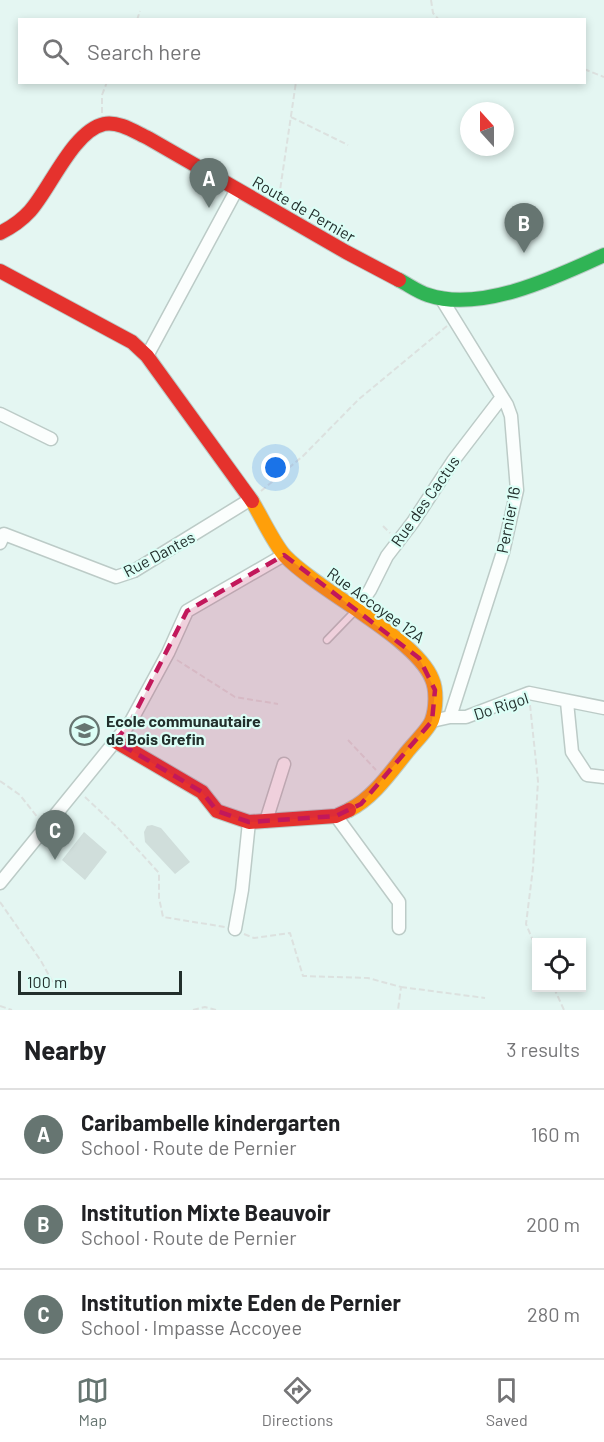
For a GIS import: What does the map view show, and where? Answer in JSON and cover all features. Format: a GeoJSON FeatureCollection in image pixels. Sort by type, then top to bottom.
{"type":"FeatureCollection","features":[{"type":"Feature","properties":{"kind":"street","name":"Route de Pernier"},"geometry":{"type":"LineString","coordinates":[[102,124],[120,125],[139,134],[346,252],[418,290],[441,298],[457,300],[481,298],[523,288],[604,255]]}},
{"type":"Feature","properties":{"kind":"street"},"geometry":{"type":"LineString","coordinates":[[0,232],[22,221],[85,135],[102,124]]}},
{"type":"Feature","properties":{"kind":"street"},"geometry":{"type":"LineString","coordinates":[[147,356],[237,189]]}},
{"type":"Feature","properties":{"kind":"street","name":"Rue Accoyee 12A"},"geometry":{"type":"LineString","coordinates":[[0,271],[119,334],[147,356],[251,499],[284,555],[325,589],[419,658],[432,678],[435,690],[432,721]]}},
{"type":"Feature","properties":{"kind":"street","name":"Pernier 16"},"geometry":{"type":"LineString","coordinates":[[441,298],[502,397],[511,416],[517,490],[503,552],[450,717]]}},
{"type":"Feature","properties":{"kind":"street","name":"Rue des Cactus"},"geometry":{"type":"LineString","coordinates":[[356,610],[370,590],[387,556],[414,522],[453,460],[502,397]]}},
{"type":"Feature","properties":{"kind":"street"},"geometry":{"type":"LineString","coordinates":[[0,414],[51,439]]}},
{"type":"Feature","properties":{"kind":"street","name":"Rue Dantes"},"geometry":{"type":"LineString","coordinates":[[1,536],[116,577],[144,566],[251,499]]}},
{"type":"Feature","properties":{"kind":"street"},"geometry":{"type":"LineString","coordinates":[[0,883],[130,723],[168,653],[187,611],[284,555]]}},
{"type":"Feature","properties":{"kind":"street","name":"Do Rigol"},"geometry":{"type":"LineString","coordinates":[[432,721],[450,717],[466,717],[529,693],[604,708]]}},
{"type":"Feature","properties":{"kind":"street"},"geometry":{"type":"LineString","coordinates":[[567,702],[572,752],[587,775],[604,777]]}},
{"type":"Feature","properties":{"kind":"street"},"geometry":{"type":"LineString","coordinates":[[115,741],[202,792],[217,811],[249,822],[266,821],[336,816],[361,804],[385,779],[432,721]]}},
{"type":"Feature","properties":{"kind":"street"},"geometry":{"type":"LineString","coordinates":[[266,821],[284,764]]}},
{"type":"Feature","properties":{"kind":"street"},"geometry":{"type":"LineString","coordinates":[[336,816],[399,902],[399,928]]}},
{"type":"Feature","properties":{"kind":"street"},"geometry":{"type":"LineString","coordinates":[[235,929],[242,890],[249,822]]}},
{"type":"Feature","properties":{"kind":"lane"},"geometry":{"type":"LineString","coordinates":[[327,640],[356,610]]}},
{"type":"Feature","properties":{"kind":"path"},"geometry":{"type":"LineString","coordinates":[[431,0],[433,13],[437,18]]}},
{"type":"Feature","properties":{"kind":"path"},"geometry":{"type":"LineString","coordinates":[[138,18],[140,11]]}},
{"type":"Feature","properties":{"kind":"path"},"geometry":{"type":"LineString","coordinates":[[586,69],[604,77]]}},
{"type":"Feature","properties":{"kind":"path"},"geometry":{"type":"LineString","coordinates":[[102,124],[102,95],[107,84]]}},
{"type":"Feature","properties":{"kind":"path"},"geometry":{"type":"LineString","coordinates":[[276,212],[296,84]]}},
{"type":"Feature","properties":{"kind":"path"},"geometry":{"type":"LineString","coordinates":[[291,117],[348,145]]}},
{"type":"Feature","properties":{"kind":"path"},"geometry":{"type":"LineString","coordinates":[[251,499],[303,456],[360,399],[455,319]]}},
{"type":"Feature","properties":{"kind":"path"},"geometry":{"type":"LineString","coordinates":[[168,653],[235,697],[278,704]]}},
{"type":"Feature","properties":{"kind":"path"},"geometry":{"type":"LineString","coordinates":[[529,693],[538,781],[533,868],[526,924],[532,938]]}},
{"type":"Feature","properties":{"kind":"path"},"geometry":{"type":"LineString","coordinates":[[348,740],[385,779]]}},
{"type":"Feature","properties":{"kind":"path"},"geometry":{"type":"LineString","coordinates":[[0,781],[20,795],[46,826]]}},
{"type":"Feature","properties":{"kind":"path"},"geometry":{"type":"LineString","coordinates":[[76,789],[119,829],[159,873],[159,898],[163,917],[235,929],[254,938],[290,933],[303,976],[368,978],[401,987],[485,998]]}},
{"type":"Feature","properties":{"kind":"path"},"geometry":{"type":"LineString","coordinates":[[0,902],[41,961],[56,988]]}},
{"type":"Feature","properties":{"kind":"path"},"geometry":{"type":"LineString","coordinates":[[398,1010],[401,987]]}},
{"type":"Feature","properties":{"kind":"path"},"geometry":{"type":"LineString","coordinates":[[556,992],[564,1010]]}},
{"type":"Feature","properties":{"kind":"path"},"geometry":{"type":"LineString","coordinates":[[0,1006],[12,1010]]}},
{"type":"Feature","properties":{"kind":"path"},"geometry":{"type":"LineString","coordinates":[[193,1010],[216,1010]]}},
{"type":"Feature","properties":{"kind":"highlighted area"},"geometry":{"type":"Polygon","coordinates":[[[284,555],[419,658],[435,690],[432,721],[361,804],[336,816],[249,822],[217,811],[202,792],[115,741],[130,723],[187,611],[284,555]]]}},
{"type":"Feature","properties":{"kind":"building"},"geometry":{"type":"Polygon","coordinates":[[[147,826],[161,828],[190,862],[175,874],[145,842],[144,832],[147,826]]]}},
{"type":"Feature","properties":{"kind":"building"},"geometry":{"type":"Polygon","coordinates":[[[84,832],[107,852],[85,880],[62,860],[84,832]]]}},
{"type":"Feature","properties":{"kind":"traffic: fast"},"geometry":{"type":"LineString","coordinates":[[399,280],[428,295],[449,299],[471,299],[518,290],[604,255]]}},
{"type":"Feature","properties":{"kind":"traffic: slow"},"geometry":{"type":"LineString","coordinates":[[252,501],[285,556],[320,585],[388,632],[407,648],[423,663],[434,683],[434,710],[428,728],[381,784],[366,799],[349,810]]}},
{"type":"Feature","properties":{"kind":"traffic: jam"},"geometry":{"type":"LineString","coordinates":[[0,233],[16,224],[30,211],[82,137],[93,129],[110,123],[148,138],[399,280]]}},
{"type":"Feature","properties":{"kind":"traffic: jam"},"geometry":{"type":"LineString","coordinates":[[0,271],[132,342],[147,356],[252,501]]}},
{"type":"Feature","properties":{"kind":"traffic: jam"},"geometry":{"type":"LineString","coordinates":[[115,741],[202,792],[217,811],[249,822],[336,816],[349,810]]}},
{"type":"Feature","properties":{"kind":"place","name":"Caribambelle kindergarten"},"geometry":{"type":"Point","coordinates":[209,208]}},
{"type":"Feature","properties":{"kind":"place","name":"Institution Mixte Beauvoir"},"geometry":{"type":"Point","coordinates":[524,253]}},
{"type":"Feature","properties":{"kind":"place","name":"Ecole communautaire de Bois Grefin"},"geometry":{"type":"Point","coordinates":[85,730]}},
{"type":"Feature","properties":{"kind":"place","name":"Institution mixte Eden de Pernier"},"geometry":{"type":"Point","coordinates":[55,860]}}]}
